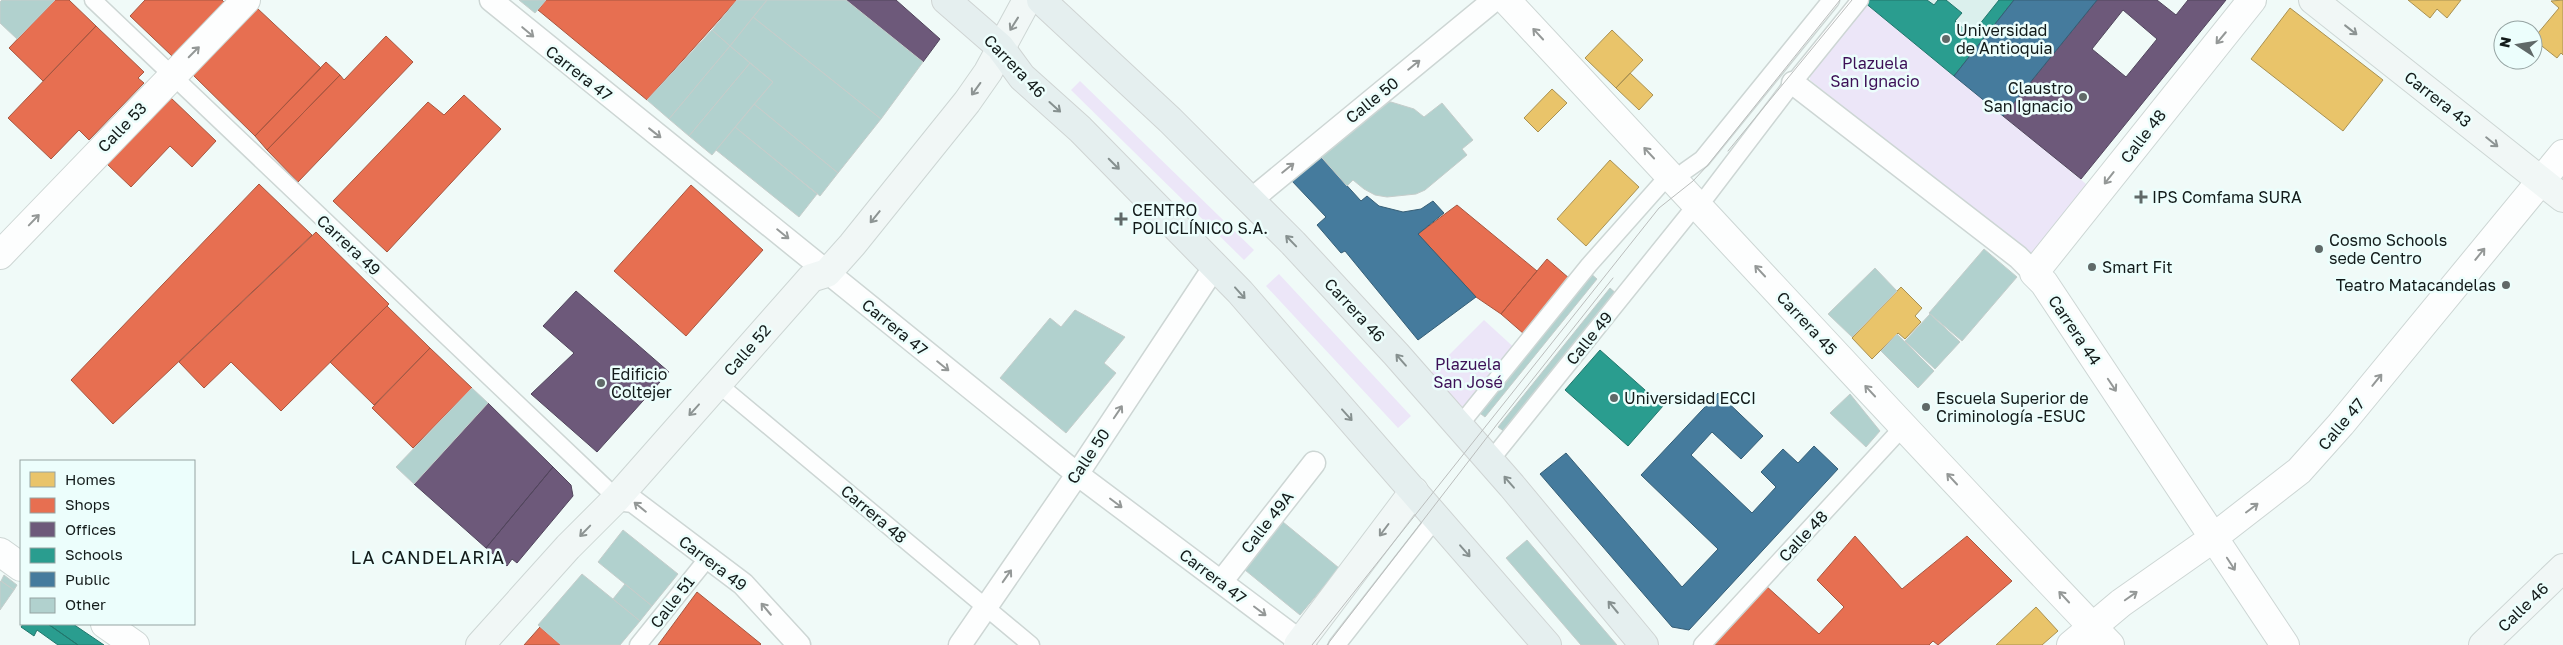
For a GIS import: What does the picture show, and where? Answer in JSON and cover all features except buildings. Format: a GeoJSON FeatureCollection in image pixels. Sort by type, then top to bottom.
{"type":"FeatureCollection","features":[{"type":"Feature","properties":{"kind":"main road","name":"Carrera 46"},"geometry":{"type":"LineString","coordinates":[[946,0],[1000,47],[1022,77],[1080,129],[1215,266],[1547,645]]}},
{"type":"Feature","properties":{"kind":"main road"},"geometry":{"type":"LineString","coordinates":[[1000,47],[1027,0]]}},
{"type":"Feature","properties":{"kind":"main road","name":"Carrera 43"},"geometry":{"type":"LineString","coordinates":[[2313,0],[2563,198]]}},
{"type":"Feature","properties":{"kind":"main road","name":"Carrera 46"},"geometry":{"type":"LineString","coordinates":[[1054,6],[1251,200],[1396,354],[1490,461],[1644,645]]}},
{"type":"Feature","properties":{"kind":"main road","name":"Calle 52"},"geometry":{"type":"LineString","coordinates":[[480,645],[568,547],[611,494],[718,384],[811,278],[827,274],[967,102],[988,72],[1000,47]]}},
{"type":"Feature","properties":{"kind":"main road"},"geometry":{"type":"LineString","coordinates":[[1301,644],[1414,491]]}},
{"type":"Feature","properties":{"kind":"main road","name":"Calle 46"},"geometry":{"type":"LineString","coordinates":[[2484,645],[2563,568]]}},
{"type":"Feature","properties":{"kind":"street","name":"Carrera 49"},"geometry":{"type":"LineString","coordinates":[[93,0],[170,76],[611,494],[633,501],[707,559],[743,584],[799,645]]}},
{"type":"Feature","properties":{"kind":"street","name":"Calle 53"},"geometry":{"type":"LineString","coordinates":[[0,256],[170,76],[246,0]]}},
{"type":"Feature","properties":{"kind":"street","name":"Carrera 47"},"geometry":{"type":"LineString","coordinates":[[491,0],[789,239],[827,274],[1077,474],[1301,644]]}},
{"type":"Feature","properties":{"kind":"street","name":"Calle 50"},"geometry":{"type":"LineString","coordinates":[[1251,200],[1494,0]]}},
{"type":"Feature","properties":{"kind":"street","name":"Carrera 45"},"geometry":{"type":"LineString","coordinates":[[1506,0],[1692,197],[1903,427],[2101,636]]}},
{"type":"Feature","properties":{"kind":"street"},"geometry":{"type":"LineString","coordinates":[[1685,171],[1702,159],[1831,0]]}},
{"type":"Feature","properties":{"kind":"street"},"geometry":{"type":"LineString","coordinates":[[1707,196],[1793,83],[1860,0]]}},
{"type":"Feature","properties":{"kind":"street","name":"Calle 48"},"geometry":{"type":"LineString","coordinates":[[2034,273],[2252,0]]}},
{"type":"Feature","properties":{"kind":"street","name":"Carrera 44"},"geometry":{"type":"LineString","coordinates":[[1793,83],[2018,257],[2044,283],[2285,645]]}},
{"type":"Feature","properties":{"kind":"street","name":"Calle 47"},"geometry":{"type":"LineString","coordinates":[[2072,645],[2101,636],[2121,603],[2213,537],[2286,481],[2318,452],[2563,154]]}},
{"type":"Feature","properties":{"kind":"street"},"geometry":{"type":"LineString","coordinates":[[1459,426],[1589,265],[1660,185]]}},
{"type":"Feature","properties":{"kind":"street","name":"Calle 49"},"geometry":{"type":"LineString","coordinates":[[1490,461],[1688,215]]}},
{"type":"Feature","properties":{"kind":"street","name":"Calle 50"},"geometry":{"type":"LineString","coordinates":[[960,645],[1077,474],[1215,266]]}},
{"type":"Feature","properties":{"kind":"street","name":"Carrera 48"},"geometry":{"type":"LineString","coordinates":[[718,384],[1031,645]]}},
{"type":"Feature","properties":{"kind":"street","name":"Calle 48"},"geometry":{"type":"LineString","coordinates":[[1702,645],[1903,427]]}},
{"type":"Feature","properties":{"kind":"street","name":"Calle 49A"},"geometry":{"type":"LineString","coordinates":[[1221,582],[1314,462]]}},
{"type":"Feature","properties":{"kind":"street"},"geometry":{"type":"LineString","coordinates":[[1336,645],[1436,518]]}},
{"type":"Feature","properties":{"kind":"street"},"geometry":{"type":"LineString","coordinates":[[0,552],[20,566]]}},
{"type":"Feature","properties":{"kind":"street","name":"Calle 51"},"geometry":{"type":"LineString","coordinates":[[638,645],[707,559]]}},
{"type":"Feature","properties":{"kind":"street"},"geometry":{"type":"LineString","coordinates":[[105,625],[135,645]]}},
{"type":"Feature","properties":{"kind":"shaded area","name":"Universidad de Antioquia"},"geometry":{"type":"Polygon","coordinates":[[[1866,0],[2014,0],[1954,76],[1864,2],[1866,0]]]}},
{"type":"Feature","properties":{"kind":"green space","name":"Plazuela San Ignacio"},"geometry":{"type":"Polygon","coordinates":[[[1864,2],[2091,188],[2038,253],[2026,253],[1810,80],[1810,76],[1864,2]]]}},
{"type":"Feature","properties":{"kind":"green space"},"geometry":{"type":"Polygon","coordinates":[[[1080,81],[1254,250],[1244,260],[1071,90],[1080,81]]]}},
{"type":"Feature","properties":{"kind":"green space"},"geometry":{"type":"Polygon","coordinates":[[[1279,274],[1411,416],[1398,428],[1266,286],[1279,274]]]}},
{"type":"Feature","properties":{"kind":"green space","name":"Plazuela San José"},"geometry":{"type":"Polygon","coordinates":[[[1484,320],[1519,352],[1467,417],[1430,374],[1484,320]]]}},
{"type":"Feature","properties":{"kind":"tram line"},"geometry":{"type":"LineString","coordinates":[[1312,645],[1659,208],[1693,181],[1707,166],[1840,0]]}},
{"type":"Feature","properties":{"kind":"tram line"},"geometry":{"type":"LineString","coordinates":[[1728,151],[1852,0]]}},
{"type":"Feature","properties":{"kind":"tram line"},"geometry":{"type":"LineString","coordinates":[[1327,645],[1498,423],[1613,278]]}},
{"type":"Feature","properties":{"kind":"place","name":"Universidad de Antioquia"},"geometry":{"type":"Point","coordinates":[1946,39]}},
{"type":"Feature","properties":{"kind":"place","name":"Claustro San Ignacio"},"geometry":{"type":"Point","coordinates":[2083,97]}},
{"type":"Feature","properties":{"kind":"place","name":"IPS Comfama SURA"},"geometry":{"type":"Point","coordinates":[2141,197]}},
{"type":"Feature","properties":{"kind":"place","name":"CENTRO POLICLÍNICO S.A."},"geometry":{"type":"Point","coordinates":[1121,219]}},
{"type":"Feature","properties":{"kind":"place","name":"Cosmo Schools sede Centro"},"geometry":{"type":"Point","coordinates":[2319,249]}},
{"type":"Feature","properties":{"kind":"place","name":"Smart Fit"},"geometry":{"type":"Point","coordinates":[2092,267]}},
{"type":"Feature","properties":{"kind":"place","name":"Teatro Matacandelas"},"geometry":{"type":"Point","coordinates":[2506,285]}},
{"type":"Feature","properties":{"kind":"place","name":"Edificio Coltejer"},"geometry":{"type":"Point","coordinates":[601,383]}},
{"type":"Feature","properties":{"kind":"place","name":"Universidad ECCI"},"geometry":{"type":"Point","coordinates":[1614,398]}},
{"type":"Feature","properties":{"kind":"place","name":"Escuela Superior de Criminología -ESUC"},"geometry":{"type":"Point","coordinates":[1926,407]}},
{"type":"Feature","properties":{"kind":"district","name":"LA CANDELARIA"},"geometry":{"type":"Point","coordinates":[428,557]}}]}
